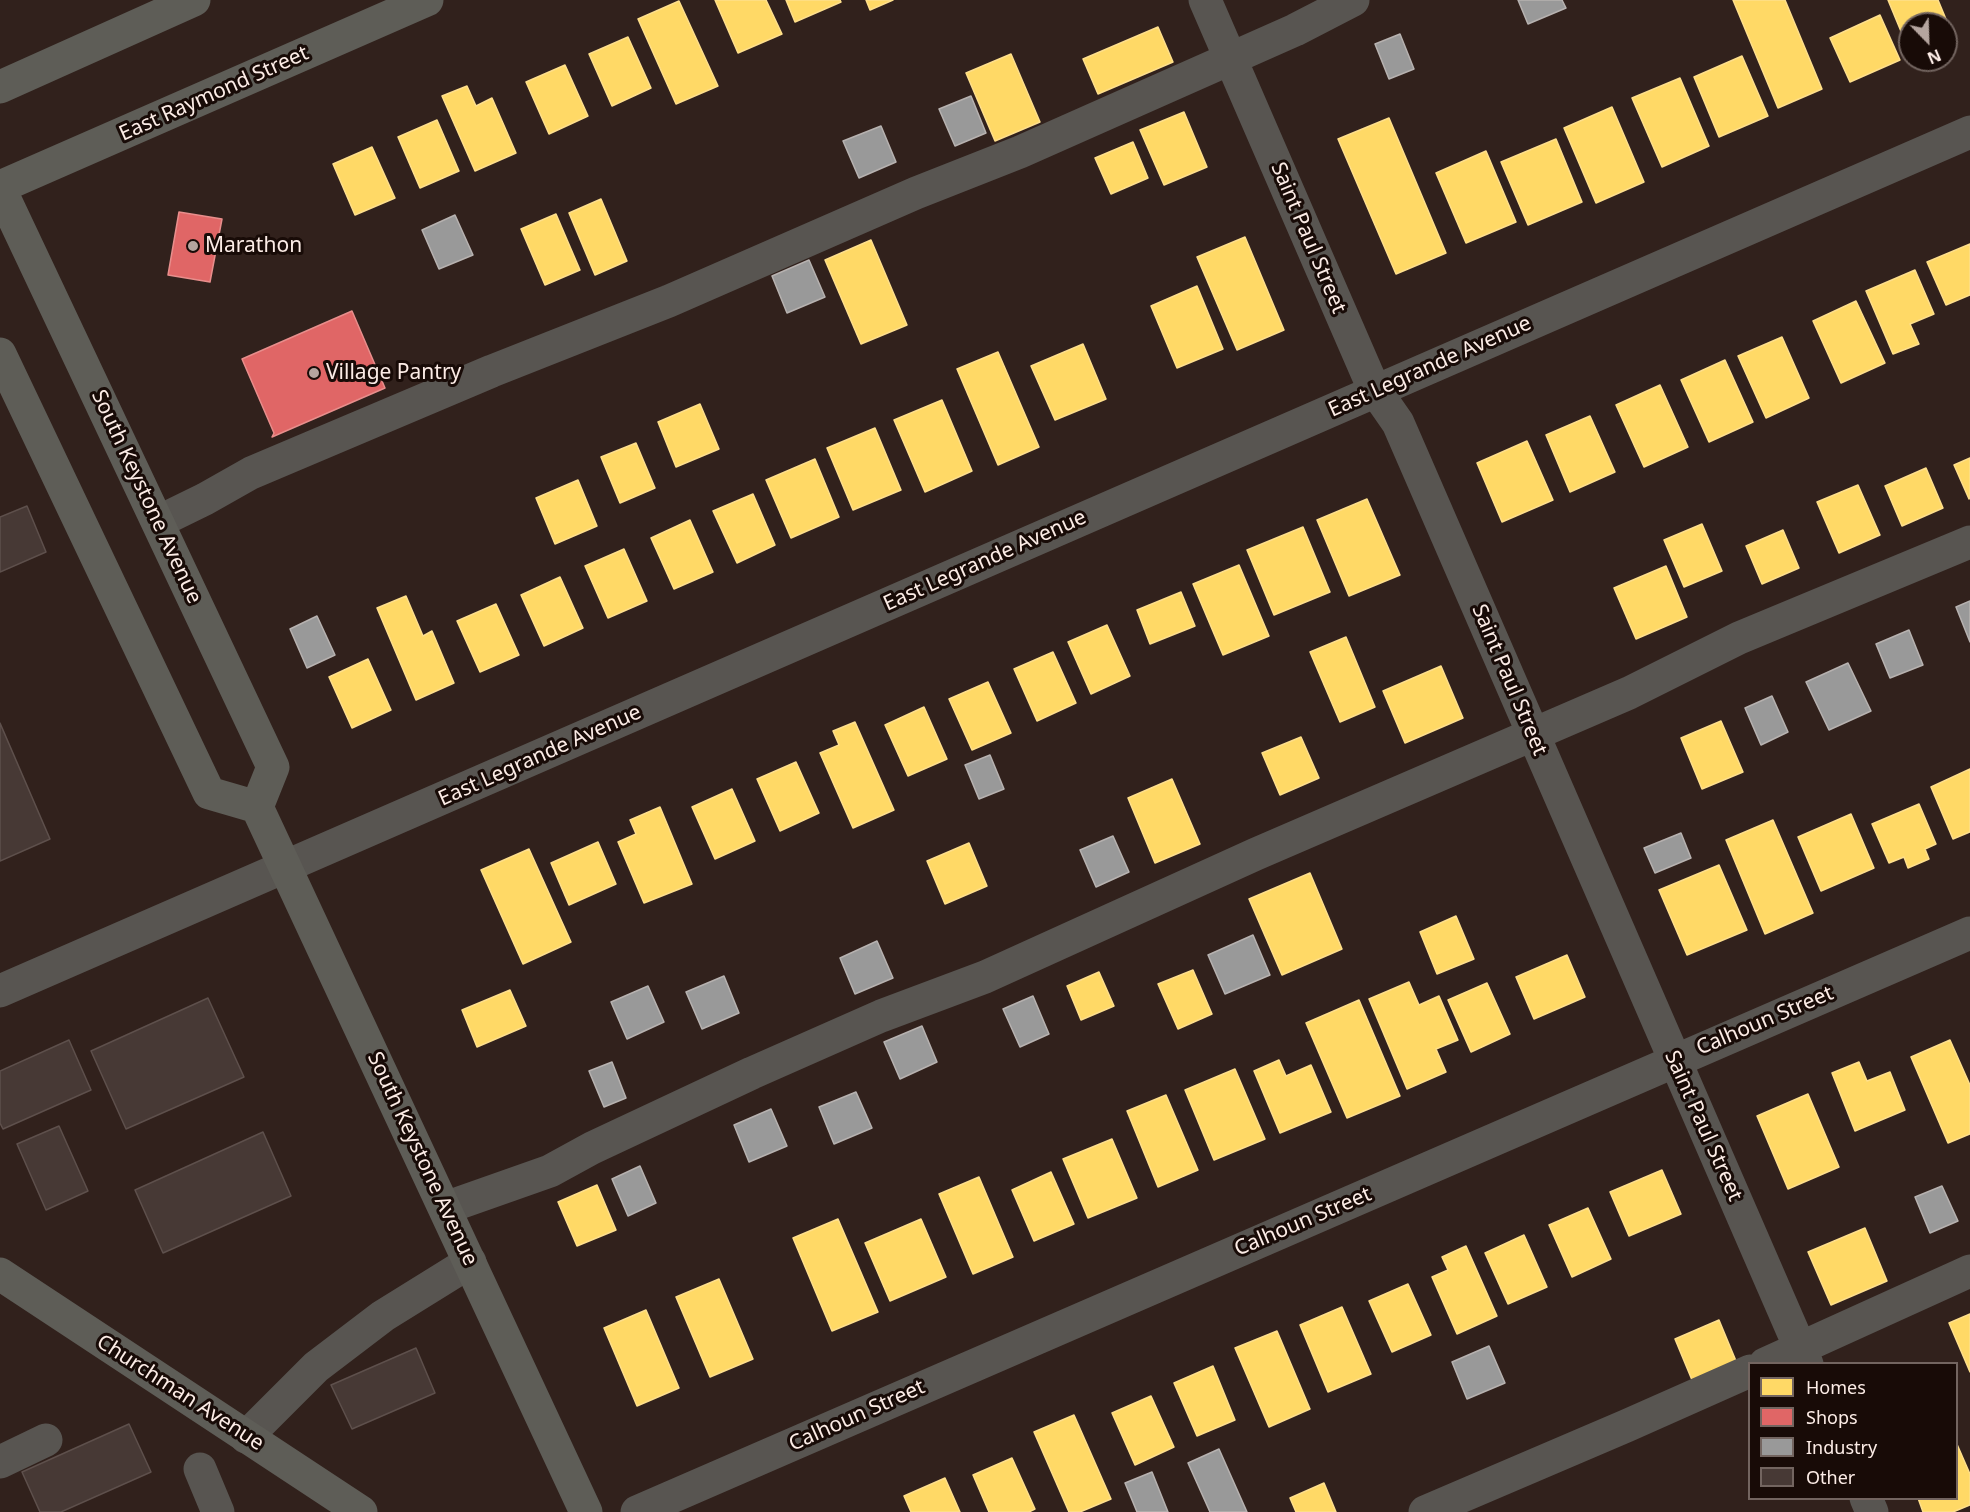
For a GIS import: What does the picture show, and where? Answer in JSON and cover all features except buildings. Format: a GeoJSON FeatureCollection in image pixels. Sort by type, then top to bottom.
{"type":"FeatureCollection","features":[{"type":"Feature","properties":{"kind":"main road"},"geometry":{"type":"LineString","coordinates":[[0,87],[195,0]]}},
{"type":"Feature","properties":{"kind":"main road","name":"East Raymond Street"},"geometry":{"type":"LineString","coordinates":[[0,188],[427,0]]}},
{"type":"Feature","properties":{"kind":"main road","name":"South Keystone Avenue"},"geometry":{"type":"LineString","coordinates":[[0,188],[273,767],[257,807],[586,1512]]}},
{"type":"Feature","properties":{"kind":"main road"},"geometry":{"type":"LineString","coordinates":[[0,354],[209,793],[257,807]]}},
{"type":"Feature","properties":{"kind":"main road","name":"Churchman Avenue"},"geometry":{"type":"LineString","coordinates":[[0,1274],[361,1512]]}},
{"type":"Feature","properties":{"kind":"street","name":"Saint Paul Street"},"geometry":{"type":"LineString","coordinates":[[1205,0],[1376,391],[1398,423],[1803,1356]]}},
{"type":"Feature","properties":{"kind":"street"},"geometry":{"type":"LineString","coordinates":[[158,522],[205,500],[251,473],[492,371],[669,301],[916,193],[1020,152],[1296,30],[1353,0]]}},
{"type":"Feature","properties":{"kind":"street","name":"East Legrande Avenue"},"geometry":{"type":"LineString","coordinates":[[0,991],[1970,132]]}},
{"type":"Feature","properties":{"kind":"street"},"geometry":{"type":"LineString","coordinates":[[445,1208],[550,1171],[592,1148],[752,1073],[881,1017],[985,977],[1256,854],[1629,693],[1739,638],[1970,542]]}},
{"type":"Feature","properties":{"kind":"street","name":"Calhoun Street"},"geometry":{"type":"LineString","coordinates":[[637,1512],[1970,933]]}},
{"type":"Feature","properties":{"kind":"street"},"geometry":{"type":"LineString","coordinates":[[246,1437],[316,1367],[383,1316],[470,1262]]}},
{"type":"Feature","properties":{"kind":"street"},"geometry":{"type":"LineString","coordinates":[[1774,1362],[1803,1356],[1970,1271]]}},
{"type":"Feature","properties":{"kind":"street"},"geometry":{"type":"LineString","coordinates":[[1425,1512],[1748,1371]]}},
{"type":"Feature","properties":{"kind":"street"},"geometry":{"type":"LineString","coordinates":[[0,1462],[46,1440]]}},
{"type":"Feature","properties":{"kind":"street"},"geometry":{"type":"LineString","coordinates":[[200,1469],[218,1512]]}},
{"type":"Feature","properties":{"kind":"place","name":"Marathon"},"geometry":{"type":"Point","coordinates":[193,246]}},
{"type":"Feature","properties":{"kind":"place","name":"Village Pantry"},"geometry":{"type":"Point","coordinates":[314,373]}}]}
